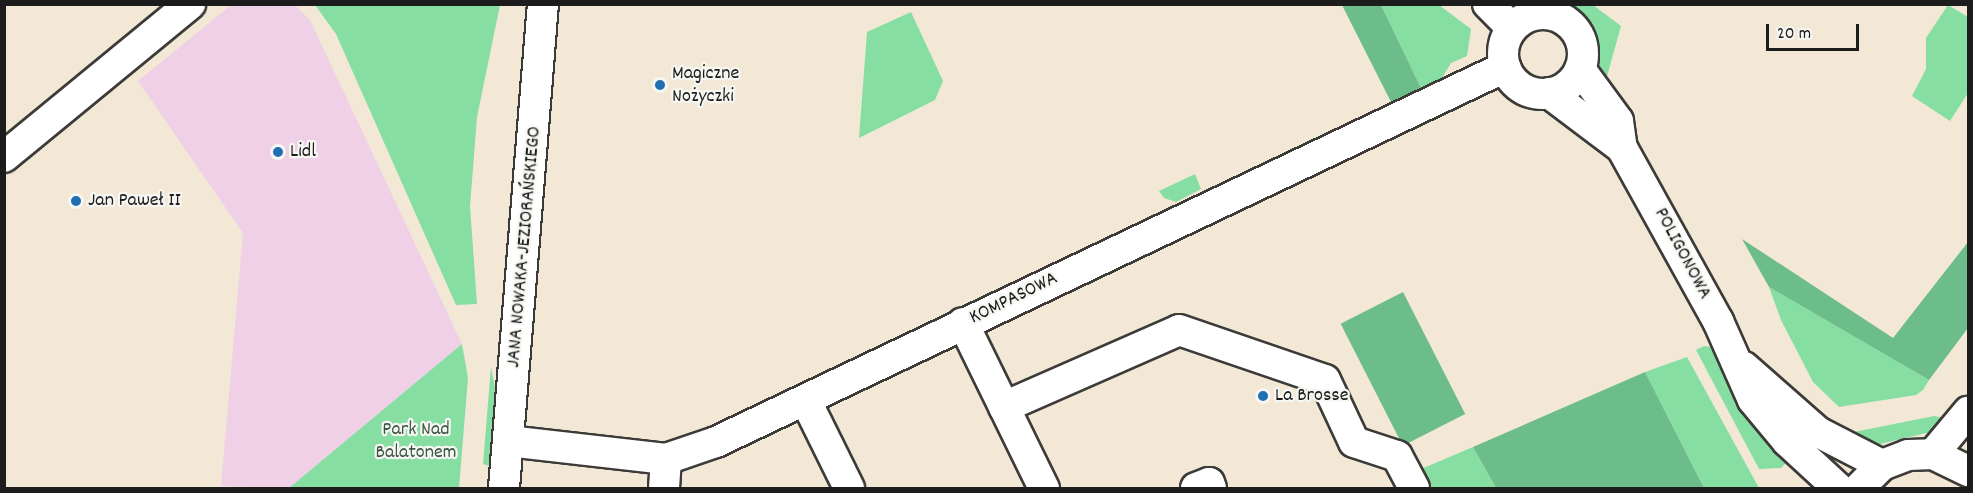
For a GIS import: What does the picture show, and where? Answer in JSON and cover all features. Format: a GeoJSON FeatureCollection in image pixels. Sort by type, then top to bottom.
{"type":"FeatureCollection","features":[{"type":"Feature","properties":{"kind":"street"},"geometry":{"type":"LineString","coordinates":[[4,157],[190,4]]}},
{"type":"Feature","properties":{"kind":"street","name":"JANA NOWAKA-JEZIORAŃSKIEGO"},"geometry":{"type":"LineString","coordinates":[[504,489],[543,4]]}},
{"type":"Feature","properties":{"kind":"street"},"geometry":{"type":"LineString","coordinates":[[1488,4],[1512,28]]}},
{"type":"Feature","properties":{"kind":"street"},"geometry":{"type":"LineString","coordinates":[[1545,9],[1574,29],[1582,48],[1580,69],[1567,85],[1549,93],[1523,89],[1505,67],[1505,40],[1512,28],[1523,19],[1545,9]]}},
{"type":"Feature","properties":{"kind":"street","name":"KOMPASOWA"},"geometry":{"type":"LineString","coordinates":[[508,441],[666,459],[716,442],[1505,67]]}},
{"type":"Feature","properties":{"kind":"street","name":"POLIGONOWA"},"geometry":{"type":"LineString","coordinates":[[1580,69],[1618,121],[1622,148],[1670,229],[1739,362],[1753,400],[1786,441],[1838,489]]}},
{"type":"Feature","properties":{"kind":"street","name":"POLIGONOWA"},"geometry":{"type":"LineString","coordinates":[[1549,93],[1622,148]]}},
{"type":"Feature","properties":{"kind":"street"},"geometry":{"type":"LineString","coordinates":[[963,323],[1044,489]]}},
{"type":"Feature","properties":{"kind":"street"},"geometry":{"type":"LineString","coordinates":[[1004,407],[1179,330],[1325,380],[1354,442],[1397,456],[1413,489]]}},
{"type":"Feature","properties":{"kind":"street","name":"POLIGONOWA"},"geometry":{"type":"LineString","coordinates":[[1739,362],[1818,432],[1882,465]]}},
{"type":"Feature","properties":{"kind":"street"},"geometry":{"type":"LineString","coordinates":[[806,400],[849,489]]}},
{"type":"Feature","properties":{"kind":"street"},"geometry":{"type":"LineString","coordinates":[[1934,454],[1968,412]]}},
{"type":"Feature","properties":{"kind":"street"},"geometry":{"type":"LineString","coordinates":[[1859,489],[1882,465],[1908,455],[1934,454],[1968,471]]}},
{"type":"Feature","properties":{"kind":"street"},"geometry":{"type":"LineString","coordinates":[[664,489],[666,459]]}},
{"type":"Feature","properties":{"kind":"street"},"geometry":{"type":"LineString","coordinates":[[1196,489],[1209,483],[1211,489]]}},
{"type":"Feature","properties":{"kind":"shaded area"},"geometry":{"type":"Polygon","coordinates":[[[231,5],[295,5],[310,20],[462,344],[289,488],[221,486],[243,233],[138,81],[231,5]]]}},
{"type":"Feature","properties":{"kind":"green space"},"geometry":{"type":"Polygon","coordinates":[[[315,5],[500,5],[477,117],[470,206],[477,304],[456,305],[336,34],[315,5]]]}},
{"type":"Feature","properties":{"kind":"green space"},"geometry":{"type":"Polygon","coordinates":[[[1342,5],[1381,5],[1421,88],[1391,102],[1342,5]]]}},
{"type":"Feature","properties":{"kind":"green space"},"geometry":{"type":"Polygon","coordinates":[[[1381,5],[1439,5],[1471,29],[1467,56],[1451,63],[1442,78],[1421,88],[1381,5]]]}},
{"type":"Feature","properties":{"kind":"green space"},"geometry":{"type":"Polygon","coordinates":[[[1564,5],[1593,5],[1621,26],[1606,80],[1597,70],[1586,25],[1564,5]]]}},
{"type":"Feature","properties":{"kind":"green space"},"geometry":{"type":"Polygon","coordinates":[[[1948,5],[1968,17],[1968,93],[1950,121],[1912,96],[1926,69],[1926,38],[1948,5]]]}},
{"type":"Feature","properties":{"kind":"green space"},"geometry":{"type":"Polygon","coordinates":[[[911,12],[943,81],[935,100],[859,138],[867,32],[911,12]]]}},
{"type":"Feature","properties":{"kind":"green space"},"geometry":{"type":"Polygon","coordinates":[[[1195,174],[1201,189],[1176,202],[1164,198],[1159,191],[1195,174]]]}},
{"type":"Feature","properties":{"kind":"green space"},"geometry":{"type":"Polygon","coordinates":[[[1742,239],[1893,338],[1968,242],[1968,328],[1929,380],[1769,287],[1742,239]]]}},
{"type":"Feature","properties":{"kind":"green space"},"geometry":{"type":"Polygon","coordinates":[[[1769,287],[1929,380],[1923,390],[1916,395],[1839,407],[1813,382],[1781,320],[1769,287]]]}},
{"type":"Feature","properties":{"kind":"green space"},"geometry":{"type":"Polygon","coordinates":[[[1403,292],[1465,414],[1403,446],[1341,324],[1403,292]]]}},
{"type":"Feature","properties":{"kind":"green space","name":"Park Nad Balatonem"},"geometry":{"type":"Polygon","coordinates":[[[462,344],[468,378],[459,488],[289,488],[462,344]]]}},
{"type":"Feature","properties":{"kind":"green space"},"geometry":{"type":"Polygon","coordinates":[[[1704,346],[1712,347],[1791,458],[1781,468],[1759,469],[1696,350],[1704,346]]]}},
{"type":"Feature","properties":{"kind":"green space"},"geometry":{"type":"Polygon","coordinates":[[[1687,357],[1759,488],[1704,488],[1645,372],[1687,357]]]}},
{"type":"Feature","properties":{"kind":"green space"},"geometry":{"type":"Polygon","coordinates":[[[491,367],[495,388],[489,466],[483,464],[491,367]]]}},
{"type":"Feature","properties":{"kind":"green space"},"geometry":{"type":"Polygon","coordinates":[[[1645,372],[1704,488],[1496,488],[1473,447],[1645,372]]]}},
{"type":"Feature","properties":{"kind":"green space"},"geometry":{"type":"Polygon","coordinates":[[[1934,416],[1946,418],[1935,431],[1876,445],[1849,433],[1934,416]]]}},
{"type":"Feature","properties":{"kind":"green space"},"geometry":{"type":"Polygon","coordinates":[[[1473,447],[1496,488],[1422,488],[1414,472],[1473,447]]]}},
{"type":"Feature","properties":{"kind":"place","name":"Magiczne Nożyczki"},"geometry":{"type":"Point","coordinates":[660,85]}},
{"type":"Feature","properties":{"kind":"place","name":"Lidl"},"geometry":{"type":"Point","coordinates":[278,152]}},
{"type":"Feature","properties":{"kind":"place","name":"Jan Paweł II"},"geometry":{"type":"Point","coordinates":[76,201]}},
{"type":"Feature","properties":{"kind":"place","name":"La Brosse"},"geometry":{"type":"Point","coordinates":[1263,396]}}]}
